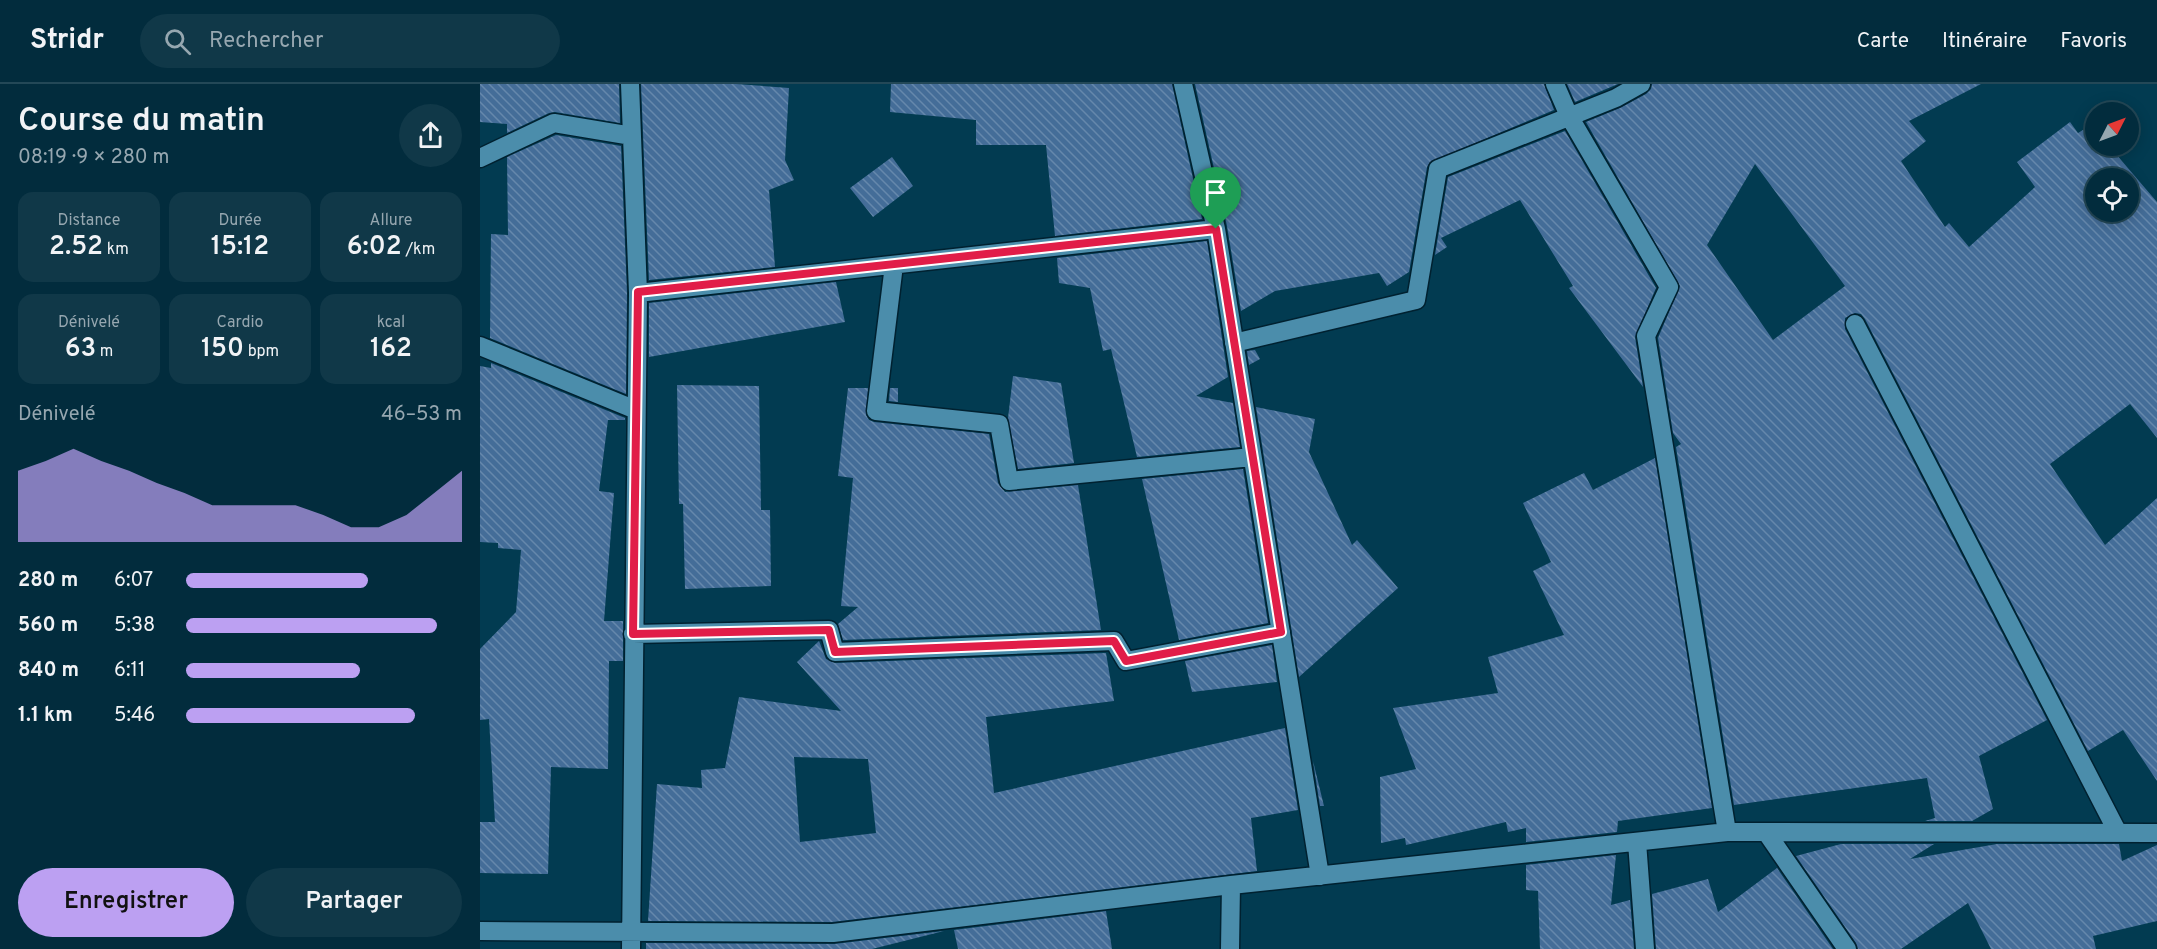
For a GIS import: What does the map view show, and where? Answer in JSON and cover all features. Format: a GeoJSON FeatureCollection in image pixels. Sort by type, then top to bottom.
{"type":"FeatureCollection","features":[{"type":"Feature","properties":{"kind":"street"},"geometry":{"type":"LineString","coordinates":[[630,84],[638,292],[630,940]]}},
{"type":"Feature","properties":{"kind":"street"},"geometry":{"type":"LineString","coordinates":[[1184,84],[1216,229],[1320,876]]}},
{"type":"Feature","properties":{"kind":"street"},"geometry":{"type":"LineString","coordinates":[[1555,84],[1569,116],[1669,287],[1646,336],[1727,832]]}},
{"type":"Feature","properties":{"kind":"street"},"geometry":{"type":"LineString","coordinates":[[1234,343],[1416,300],[1438,169],[1616,98],[1641,84]]}},
{"type":"Feature","properties":{"kind":"street"},"geometry":{"type":"LineString","coordinates":[[480,158],[554,123],[632,136]]}},
{"type":"Feature","properties":{"kind":"street"},"geometry":{"type":"LineString","coordinates":[[638,292],[1216,229]]}},
{"type":"Feature","properties":{"kind":"street"},"geometry":{"type":"LineString","coordinates":[[894,265],[876,411],[999,424],[1009,481],[1252,457]]}},
{"type":"Feature","properties":{"kind":"street"},"geometry":{"type":"LineString","coordinates":[[1855,324],[2118,833]]}},
{"type":"Feature","properties":{"kind":"street"},"geometry":{"type":"LineString","coordinates":[[480,346],[636,410]]}},
{"type":"Feature","properties":{"kind":"street"},"geometry":{"type":"LineString","coordinates":[[633,634],[829,630],[835,652],[1114,641],[1126,661],[1281,632]]}},
{"type":"Feature","properties":{"kind":"street"},"geometry":{"type":"LineString","coordinates":[[480,931],[630,940],[833,933],[1230,885],[1727,832],[2157,833]]}},
{"type":"Feature","properties":{"kind":"street"},"geometry":{"type":"LineString","coordinates":[[1766,832],[1847,949]]}},
{"type":"Feature","properties":{"kind":"street"},"geometry":{"type":"LineString","coordinates":[[1637,842],[1645,949]]}},
{"type":"Feature","properties":{"kind":"street"},"geometry":{"type":"LineString","coordinates":[[1230,885],[1230,949]]}},
{"type":"Feature","properties":{"kind":"building"},"geometry":{"type":"Polygon","coordinates":[[[480,84],[619,84],[620,123],[555,112],[507,133],[507,124],[480,122],[480,84]]]}},
{"type":"Feature","properties":{"kind":"building"},"geometry":{"type":"Polygon","coordinates":[[[641,84],[736,84],[789,88],[785,160],[794,180],[769,190],[775,267],[649,280],[641,84]]]}},
{"type":"Feature","properties":{"kind":"building"},"geometry":{"type":"Polygon","coordinates":[[[891,84],[1172,84],[1202,219],[1055,236],[1046,145],[976,145],[976,120],[890,112],[891,84]]]}},
{"type":"Feature","properties":{"kind":"building"},"geometry":{"type":"Polygon","coordinates":[[[1195,84],[1544,84],[1554,110],[1430,162],[1427,167],[1409,272],[1387,286],[1379,273],[1275,291],[1241,311],[1227,226],[1195,84]]]}},
{"type":"Feature","properties":{"kind":"building"},"geometry":{"type":"Polygon","coordinates":[[[1567,84],[1618,84],[1575,102],[1567,84]]]}},
{"type":"Feature","properties":{"kind":"building"},"geometry":{"type":"Polygon","coordinates":[[[1652,84],[1981,84],[1909,121],[1926,141],[1901,161],[1945,227],[1949,223],[1969,247],[2035,187],[2017,162],[2070,122],[2078,133],[2085,129],[2085,156],[2118,156],[2128,168],[2085,168],[2085,222],[2139,222],[2139,181],[2157,202],[2157,438],[2130,404],[2050,464],[2105,545],[2157,498],[2157,781],[2123,730],[2088,751],[1865,319],[1861,314],[1855,313],[1845,318],[1845,329],[2047,720],[1979,756],[1993,809],[1972,821],[1925,821],[1935,818],[1927,778],[1734,805],[1676,447],[1681,444],[1673,433],[1658,338],[1680,286],[1586,122],[1646,94],[1652,84]],[[1755,164],[1707,245],[1773,340],[1845,286],[1755,164]]]}},
{"type":"Feature","properties":{"kind":"building"},"geometry":{"type":"Polygon","coordinates":[[[1565,131],[1656,288],[1635,337],[1643,387],[1569,288],[1573,286],[1520,200],[1441,238],[1447,247],[1435,255],[1448,177],[1565,131]]]}},
{"type":"Feature","properties":{"kind":"building"},"geometry":{"type":"Polygon","coordinates":[[[556,135],[621,146],[627,293],[626,394],[490,338],[491,234],[508,235],[507,157],[556,135]]]}},
{"type":"Feature","properties":{"kind":"building"},"geometry":{"type":"Polygon","coordinates":[[[892,157],[913,186],[873,217],[850,188],[892,157]]]}},
{"type":"Feature","properties":{"kind":"building"},"geometry":{"type":"Polygon","coordinates":[[[1207,241],[1228,377],[1196,396],[1233,403],[1240,447],[1137,457],[1111,349],[1103,351],[1090,288],[1059,283],[1057,258],[1207,241]]]}},
{"type":"Feature","properties":{"kind":"building"},"geometry":{"type":"Polygon","coordinates":[[[836,282],[845,322],[649,357],[649,303],[836,282]]]}},
{"type":"Feature","properties":{"kind":"building"},"geometry":{"type":"Polygon","coordinates":[[[1255,350],[1260,359],[1249,365],[1247,351],[1255,350]]]}},
{"type":"Feature","properties":{"kind":"building"},"geometry":{"type":"Polygon","coordinates":[[[491,363],[625,418],[625,420],[608,420],[599,491],[614,493],[604,621],[623,621],[623,661],[609,661],[608,769],[551,767],[548,874],[480,873],[480,822],[495,822],[489,719],[480,720],[480,649],[516,612],[521,550],[498,548],[498,543],[480,542],[480,366],[491,368],[491,363]]]}},
{"type":"Feature","properties":{"kind":"building"},"geometry":{"type":"Polygon","coordinates":[[[1013,376],[1061,383],[1074,463],[1018,469],[1008,418],[1013,376]]]}},
{"type":"Feature","properties":{"kind":"building"},"geometry":{"type":"Polygon","coordinates":[[[677,385],[759,386],[761,510],[770,510],[771,586],[685,589],[683,504],[679,504],[677,385]]]}},
{"type":"Feature","properties":{"kind":"building"},"geometry":{"type":"Polygon","coordinates":[[[848,388],[868,388],[866,415],[874,422],[989,434],[998,483],[1005,492],[1078,485],[1101,630],[843,640],[838,624],[858,607],[841,606],[853,478],[838,476],[848,388]]]}},
{"type":"Feature","properties":{"kind":"building"},"geometry":{"type":"Polygon","coordinates":[[[890,388],[898,388],[898,402],[889,401],[890,388]]]}},
{"type":"Feature","properties":{"kind":"building"},"geometry":{"type":"Polygon","coordinates":[[[1256,407],[1315,419],[1309,452],[1352,545],[1357,540],[1398,588],[1299,677],[1256,407]]]}},
{"type":"Feature","properties":{"kind":"building"},"geometry":{"type":"Polygon","coordinates":[[[1655,458],[1712,808],[1618,821],[1617,832],[1526,842],[1526,828],[1508,832],[1506,822],[1406,845],[1405,838],[1381,843],[1380,777],[1416,769],[1393,708],[1498,693],[1488,657],[1564,635],[1533,571],[1551,562],[1523,503],[1584,473],[1593,490],[1655,458]]]}},
{"type":"Feature","properties":{"kind":"building"},"geometry":{"type":"Polygon","coordinates":[[[1243,469],[1268,623],[1179,640],[1142,479],[1243,469]]]}},
{"type":"Feature","properties":{"kind":"building"},"geometry":{"type":"Polygon","coordinates":[[[819,641],[826,659],[835,663],[1106,653],[1114,701],[986,717],[994,793],[1285,728],[1298,810],[1251,818],[1257,871],[832,922],[648,921],[657,784],[702,788],[701,770],[725,768],[739,697],[841,711],[797,662],[819,641]],[[794,757],[800,842],[876,833],[868,759],[794,757]]]}},
{"type":"Feature","properties":{"kind":"building"},"geometry":{"type":"Polygon","coordinates":[[[1272,645],[1277,682],[1192,692],[1185,661],[1272,645]]]}},
{"type":"Feature","properties":{"kind":"building"},"geometry":{"type":"Polygon","coordinates":[[[1313,761],[1324,806],[1320,806],[1313,761]]]}},
{"type":"Feature","properties":{"kind":"building"},"geometry":{"type":"Polygon","coordinates":[[[1841,844],[1934,844],[1910,859],[1997,844],[2119,844],[2122,861],[2157,845],[2157,921],[2093,936],[2096,949],[1991,949],[1968,903],[1901,949],[1858,949],[1796,856],[1841,844]]]}},
{"type":"Feature","properties":{"kind":"building"},"geometry":{"type":"Polygon","coordinates":[[[1616,855],[1611,905],[1630,900],[1634,949],[1540,949],[1538,891],[1526,890],[1526,865],[1616,855]]]}},
{"type":"Feature","properties":{"kind":"building"},"geometry":{"type":"Polygon","coordinates":[[[1777,868],[1833,949],[1656,949],[1652,894],[1708,879],[1718,912],[1777,868]]]}},
{"type":"Feature","properties":{"kind":"building"},"geometry":{"type":"Polygon","coordinates":[[[1106,911],[1112,949],[958,949],[954,930],[1106,911]]]}},
{"type":"Feature","properties":{"kind":"building"},"geometry":{"type":"Polygon","coordinates":[[[944,931],[872,949],[646,949],[646,943],[834,944],[944,931]]]}},
{"type":"Feature","properties":{"kind":"route"},"geometry":{"type":"LineString","coordinates":[[1216,229],[1281,632],[1126,661],[1114,641],[835,652],[829,630],[633,634],[638,292],[1216,229]]}}]}
